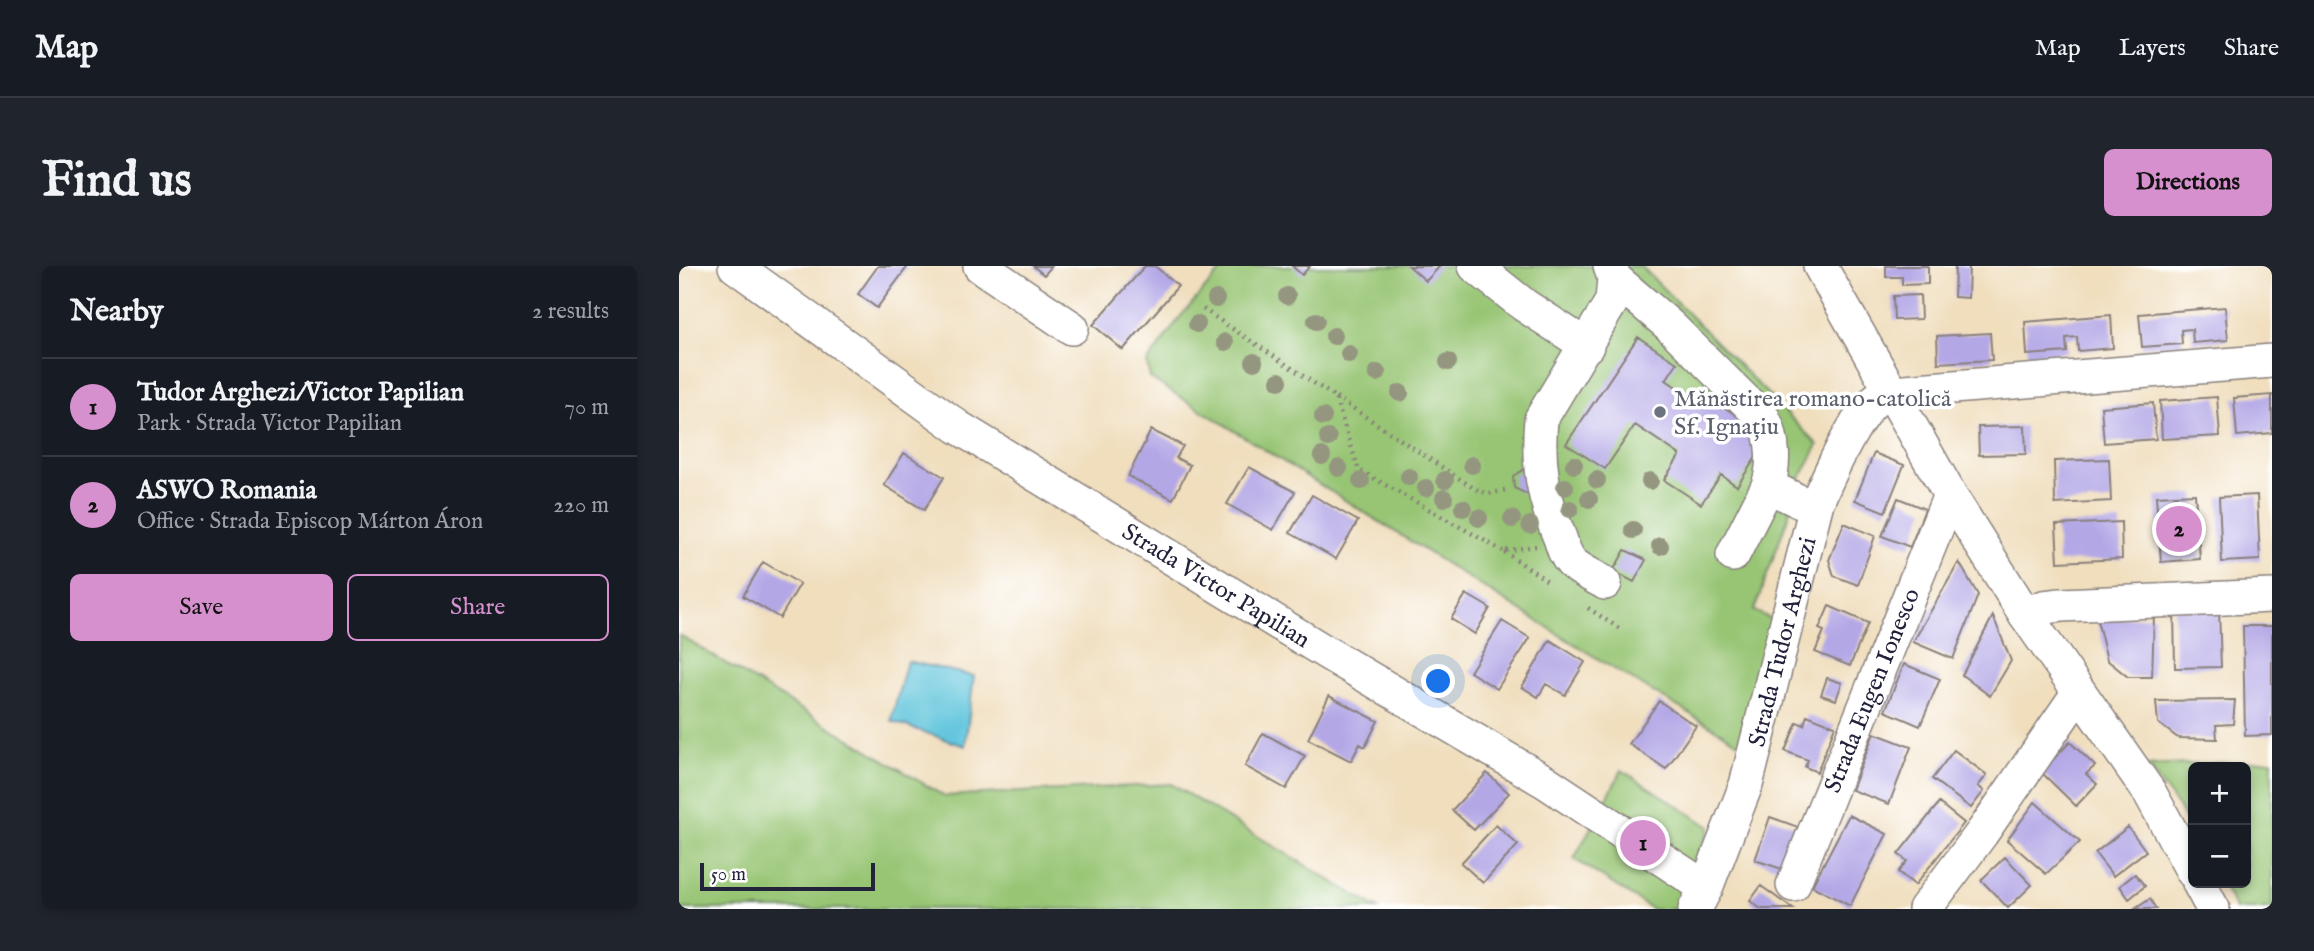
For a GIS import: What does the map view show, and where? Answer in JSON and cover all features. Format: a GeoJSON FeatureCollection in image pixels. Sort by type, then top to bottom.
{"type":"FeatureCollection","features":[{"type":"Feature","properties":{"kind":"street","name":"Strada Victor Papilian"},"geometry":{"type":"LineString","coordinates":[[735,266],[958,427],[1315,646],[1546,782],[1701,899]]}},
{"type":"Feature","properties":{"kind":"street"},"geometry":{"type":"LineString","coordinates":[[980,266],[1072,328]]}},
{"type":"Feature","properties":{"kind":"street"},"geometry":{"type":"LineString","coordinates":[[1475,266],[1524,305],[1587,346]]}},
{"type":"Feature","properties":{"kind":"street"},"geometry":{"type":"LineString","coordinates":[[1821,266],[1950,495],[2025,614],[2150,793],[2188,863]]}},
{"type":"Feature","properties":{"kind":"street"},"geometry":{"type":"LineString","coordinates":[[1605,583],[1572,562],[1566,554],[1545,501],[1540,465],[1541,419],[1612,301],[1612,272]]}},
{"type":"Feature","properties":{"kind":"street"},"geometry":{"type":"LineString","coordinates":[[1612,272],[1670,326],[1763,419],[1767,427],[1773,470],[1768,486],[1733,555]]}},
{"type":"Feature","properties":{"kind":"street"},"geometry":{"type":"LineString","coordinates":[[1892,392],[2272,361]]}},
{"type":"Feature","properties":{"kind":"street","name":"Strada Tudor Arghezi"},"geometry":{"type":"LineString","coordinates":[[1701,899],[1746,785],[1815,509],[1832,468],[1867,409],[1878,398],[1892,392]]}},
{"type":"Feature","properties":{"kind":"street"},"geometry":{"type":"LineString","coordinates":[[1768,486],[1815,509]]}},
{"type":"Feature","properties":{"kind":"street","name":"Strada Eugen Ionesco"},"geometry":{"type":"LineString","coordinates":[[1793,885],[1950,495]]}},
{"type":"Feature","properties":{"kind":"street"},"geometry":{"type":"LineString","coordinates":[[2025,614],[2061,605],[2272,596]]}},
{"type":"Feature","properties":{"kind":"street"},"geometry":{"type":"LineString","coordinates":[[1925,909],[1982,833],[2079,692]]}},
{"type":"Feature","properties":{"kind":"street"},"geometry":{"type":"LineString","coordinates":[[2202,888],[2213,909]]}},
{"type":"Feature","properties":{"kind":"path"},"geometry":{"type":"LineString","coordinates":[[1203,309],[1475,489],[1489,494],[1505,490]]}},
{"type":"Feature","properties":{"kind":"path"},"geometry":{"type":"LineString","coordinates":[[1335,397],[1359,470],[1503,551]]}},
{"type":"Feature","properties":{"kind":"green space"},"geometry":{"type":"Polygon","coordinates":[[[1225,266],[1641,266],[1818,445],[1796,486],[1788,517],[1754,611],[1776,621],[1744,746],[1606,664],[1150,378],[1147,363],[1180,317],[1225,266]]]}},
{"type":"Feature","properties":{"kind":"green space"},"geometry":{"type":"Polygon","coordinates":[[[679,635],[944,796],[1171,784],[1378,909],[679,909],[679,635]]]}},
{"type":"Feature","properties":{"kind":"green space"},"geometry":{"type":"Polygon","coordinates":[[[2272,760],[2272,909],[2236,909],[2224,888],[2251,888],[2251,762],[2231,762],[2272,760]]]}},
{"type":"Feature","properties":{"kind":"green space"},"geometry":{"type":"Polygon","coordinates":[[[2188,764],[2188,825],[2178,807],[2148,766],[2188,764]]]}},
{"type":"Feature","properties":{"kind":"green space"},"geometry":{"type":"Polygon","coordinates":[[[1622,770],[1710,827],[1677,909],[1652,909],[1574,859],[1622,770]]]}},
{"type":"Feature","properties":{"kind":"water"},"geometry":{"type":"Polygon","coordinates":[[[907,661],[974,676],[965,746],[891,721],[907,661]]]}},
{"type":"Feature","properties":{"kind":"building"},"geometry":{"type":"Polygon","coordinates":[[[878,266],[908,266],[877,308],[858,294],[878,266]]]}},
{"type":"Feature","properties":{"kind":"building"},"geometry":{"type":"Polygon","coordinates":[[[1033,266],[1052,266],[1044,275],[1033,266]]]}},
{"type":"Feature","properties":{"kind":"building"},"geometry":{"type":"Polygon","coordinates":[[[1145,266],[1155,266],[1178,286],[1123,350],[1093,325],[1145,266]]]}},
{"type":"Feature","properties":{"kind":"building"},"geometry":{"type":"Polygon","coordinates":[[[1292,266],[1310,266],[1302,275],[1292,266]]]}},
{"type":"Feature","properties":{"kind":"building"},"geometry":{"type":"Polygon","coordinates":[[[1409,266],[1440,266],[1426,281],[1409,266]]]}},
{"type":"Feature","properties":{"kind":"building"},"geometry":{"type":"Polygon","coordinates":[[[1886,266],[1928,266],[1928,284],[1902,285],[1902,277],[1886,277],[1886,266]]]}},
{"type":"Feature","properties":{"kind":"building"},"geometry":{"type":"Polygon","coordinates":[[[1955,266],[1969,266],[1968,298],[1954,297],[1955,266]]]}},
{"type":"Feature","properties":{"kind":"building"},"geometry":{"type":"Polygon","coordinates":[[[1920,295],[1921,319],[1894,320],[1893,296],[1920,295]]]}},
{"type":"Feature","properties":{"kind":"building"},"geometry":{"type":"Polygon","coordinates":[[[2225,307],[2228,340],[2193,343],[2192,329],[2181,330],[2182,344],[2142,347],[2139,314],[2225,307]]]}},
{"type":"Feature","properties":{"kind":"building"},"geometry":{"type":"Polygon","coordinates":[[[2111,315],[2113,348],[2078,351],[2077,337],[2066,338],[2067,352],[2027,355],[2025,322],[2111,315]]]}},
{"type":"Feature","properties":{"kind":"building"},"geometry":{"type":"Polygon","coordinates":[[[1990,333],[1992,360],[1938,363],[1937,336],[1990,333]]]}},
{"type":"Feature","properties":{"kind":"building","name":"Mănăstirea romano-catolică Sf. Ignațiu"},"geometry":{"type":"Polygon","coordinates":[[[1638,337],[1677,363],[1666,380],[1696,400],[1701,392],[1763,433],[1764,445],[1737,486],[1721,475],[1701,504],[1664,480],[1680,455],[1635,425],[1605,469],[1566,444],[1638,337]]]}},
{"type":"Feature","properties":{"kind":"building"},"geometry":{"type":"Polygon","coordinates":[[[2272,395],[2272,433],[2237,436],[2234,398],[2272,395]]]}},
{"type":"Feature","properties":{"kind":"building"},"geometry":{"type":"Polygon","coordinates":[[[2217,397],[2220,436],[2162,439],[2160,401],[2217,397]]]}},
{"type":"Feature","properties":{"kind":"building"},"geometry":{"type":"Polygon","coordinates":[[[2153,403],[2156,439],[2104,443],[2101,407],[2153,403]]]}},
{"type":"Feature","properties":{"kind":"building"},"geometry":{"type":"Polygon","coordinates":[[[2025,426],[2026,454],[1979,455],[1978,427],[2025,426]]]}},
{"type":"Feature","properties":{"kind":"building"},"geometry":{"type":"Polygon","coordinates":[[[1151,430],[1183,446],[1176,458],[1190,465],[1173,499],[1128,476],[1151,430]]]}},
{"type":"Feature","properties":{"kind":"building"},"geometry":{"type":"Polygon","coordinates":[[[904,453],[944,477],[924,510],[884,485],[904,453]]]}},
{"type":"Feature","properties":{"kind":"building"},"geometry":{"type":"Polygon","coordinates":[[[1874,453],[1904,465],[1885,512],[1855,500],[1874,453]]]}},
{"type":"Feature","properties":{"kind":"building"},"geometry":{"type":"Polygon","coordinates":[[[2109,459],[2111,501],[2055,504],[2054,461],[2109,459]]]}},
{"type":"Feature","properties":{"kind":"building"},"geometry":{"type":"Polygon","coordinates":[[[1249,467],[1295,492],[1273,530],[1227,504],[1249,467]]]}},
{"type":"Feature","properties":{"kind":"building"},"geometry":{"type":"Polygon","coordinates":[[[1523,470],[1537,475],[1529,495],[1514,488],[1513,476],[1523,470]]]}},
{"type":"Feature","properties":{"kind":"building"},"geometry":{"type":"Polygon","coordinates":[[[2195,494],[2200,559],[2161,562],[2156,496],[2195,494]]]}},
{"type":"Feature","properties":{"kind":"building"},"geometry":{"type":"Polygon","coordinates":[[[1312,495],[1358,521],[1336,559],[1290,533],[1312,495]]]}},
{"type":"Feature","properties":{"kind":"building"},"geometry":{"type":"Polygon","coordinates":[[[2257,495],[2260,560],[2222,562],[2219,497],[2257,495]]]}},
{"type":"Feature","properties":{"kind":"building"},"geometry":{"type":"Polygon","coordinates":[[[1898,498],[1925,509],[1910,547],[1882,536],[1898,498]]]}},
{"type":"Feature","properties":{"kind":"building"},"geometry":{"type":"Polygon","coordinates":[[[2121,522],[2122,559],[2058,562],[2056,525],[2121,522]]]}},
{"type":"Feature","properties":{"kind":"building"},"geometry":{"type":"Polygon","coordinates":[[[1844,523],[1875,536],[1858,585],[1834,576],[1829,560],[1844,523]]]}},
{"type":"Feature","properties":{"kind":"building"},"geometry":{"type":"Polygon","coordinates":[[[1625,550],[1646,560],[1634,582],[1613,571],[1625,550]]]}},
{"type":"Feature","properties":{"kind":"building"},"geometry":{"type":"Polygon","coordinates":[[[763,562],[800,584],[780,618],[743,596],[763,562]]]}},
{"type":"Feature","properties":{"kind":"building"},"geometry":{"type":"Polygon","coordinates":[[[1959,562],[1978,595],[1953,659],[1913,642],[1959,562]]]}},
{"type":"Feature","properties":{"kind":"building"},"geometry":{"type":"Polygon","coordinates":[[[1466,594],[1490,608],[1475,634],[1451,619],[1466,594]]]}},
{"type":"Feature","properties":{"kind":"building"},"geometry":{"type":"Polygon","coordinates":[[[1829,606],[1868,623],[1850,666],[1815,652],[1824,631],[1819,629],[1829,606]]]}},
{"type":"Feature","properties":{"kind":"building"},"geometry":{"type":"Polygon","coordinates":[[[2174,609],[2219,609],[2221,667],[2175,668],[2174,609]]]}},
{"type":"Feature","properties":{"kind":"building"},"geometry":{"type":"Polygon","coordinates":[[[1993,616],[2011,661],[1990,696],[1962,675],[1993,616]]]}},
{"type":"Feature","properties":{"kind":"building"},"geometry":{"type":"Polygon","coordinates":[[[2154,616],[2152,677],[2128,677],[2107,660],[2097,620],[2154,616]]]}},
{"type":"Feature","properties":{"kind":"building"},"geometry":{"type":"Polygon","coordinates":[[[1502,621],[1530,638],[1497,689],[1470,672],[1502,621]]]}},
{"type":"Feature","properties":{"kind":"building"},"geometry":{"type":"Polygon","coordinates":[[[2243,626],[2272,626],[2272,735],[2245,736],[2243,626]]]}},
{"type":"Feature","properties":{"kind":"building"},"geometry":{"type":"Polygon","coordinates":[[[1550,640],[1585,662],[1565,695],[1546,684],[1538,697],[1522,687],[1550,640]]]}},
{"type":"Feature","properties":{"kind":"building"},"geometry":{"type":"Polygon","coordinates":[[[1904,664],[1940,679],[1920,726],[1885,711],[1904,664]]]}},
{"type":"Feature","properties":{"kind":"building"},"geometry":{"type":"Polygon","coordinates":[[[1827,678],[1842,683],[1836,700],[1821,695],[1827,678]]]}},
{"type":"Feature","properties":{"kind":"building"},"geometry":{"type":"Polygon","coordinates":[[[1329,696],[1378,721],[1365,747],[1360,744],[1351,761],[1308,739],[1329,696]]]}},
{"type":"Feature","properties":{"kind":"building"},"geometry":{"type":"Polygon","coordinates":[[[2235,700],[2233,724],[2216,725],[2217,739],[2178,738],[2158,723],[2156,701],[2235,700]]]}},
{"type":"Feature","properties":{"kind":"building"},"geometry":{"type":"Polygon","coordinates":[[[1659,701],[1696,726],[1666,769],[1629,744],[1659,701]]]}},
{"type":"Feature","properties":{"kind":"building"},"geometry":{"type":"Polygon","coordinates":[[[1807,715],[1835,726],[1817,772],[1805,767],[1808,760],[1785,751],[1797,722],[1804,725],[1807,715]]]}},
{"type":"Feature","properties":{"kind":"building"},"geometry":{"type":"Polygon","coordinates":[[[1263,733],[1305,756],[1286,789],[1245,766],[1263,733]]]}},
{"type":"Feature","properties":{"kind":"building"},"geometry":{"type":"Polygon","coordinates":[[[1874,733],[1911,747],[1889,804],[1852,790],[1874,733]]]}},
{"type":"Feature","properties":{"kind":"building"},"geometry":{"type":"Polygon","coordinates":[[[2070,742],[2095,766],[2086,774],[2097,784],[2076,806],[2041,772],[2070,742]]]}},
{"type":"Feature","properties":{"kind":"building"},"geometry":{"type":"Polygon","coordinates":[[[1954,750],[1987,775],[1978,786],[1984,791],[1971,808],[1932,779],[1954,750]]]}},
{"type":"Feature","properties":{"kind":"building"},"geometry":{"type":"Polygon","coordinates":[[[1487,773],[1509,793],[1474,830],[1452,810],[1487,773]]]}},
{"type":"Feature","properties":{"kind":"building"},"geometry":{"type":"Polygon","coordinates":[[[2035,802],[2080,842],[2046,874],[2007,840],[2035,802]]]}},
{"type":"Feature","properties":{"kind":"building"},"geometry":{"type":"Polygon","coordinates":[[[1939,803],[1964,823],[1915,885],[1898,872],[1907,861],[1898,854],[1939,803]]]}},
{"type":"Feature","properties":{"kind":"building"},"geometry":{"type":"Polygon","coordinates":[[[1849,815],[1887,834],[1850,906],[1812,886],[1849,815]]]}},
{"type":"Feature","properties":{"kind":"building"},"geometry":{"type":"Polygon","coordinates":[[[1770,817],[1798,827],[1782,869],[1755,860],[1770,817]]]}},
{"type":"Feature","properties":{"kind":"building"},"geometry":{"type":"Polygon","coordinates":[[[1496,825],[1518,845],[1483,883],[1461,863],[1496,825]]]}},
{"type":"Feature","properties":{"kind":"building"},"geometry":{"type":"Polygon","coordinates":[[[2128,827],[2146,851],[2113,876],[2095,853],[2128,827]]]}},
{"type":"Feature","properties":{"kind":"building"},"geometry":{"type":"Polygon","coordinates":[[[2005,857],[2032,885],[2008,908],[1981,880],[2005,857]]]}},
{"type":"Feature","properties":{"kind":"building"},"geometry":{"type":"Polygon","coordinates":[[[2135,874],[2145,886],[2129,899],[2120,886],[2135,874]]]}},
{"type":"Feature","properties":{"kind":"building"},"geometry":{"type":"Polygon","coordinates":[[[1761,886],[1793,909],[1761,909],[1750,901],[1761,886]]]}},
{"type":"Feature","properties":{"kind":"building"},"geometry":{"type":"Polygon","coordinates":[[[2150,899],[2156,909],[2135,909],[2150,899]]]}},
{"type":"Feature","properties":{"kind":"place","name":"Mănăstirea romano-catolică Sf. Ignațiu"},"geometry":{"type":"Point","coordinates":[1660,412]}},
{"type":"Feature","properties":{"kind":"place","name":"ASWO Romania"},"geometry":{"type":"Point","coordinates":[2179,529]}},
{"type":"Feature","properties":{"kind":"place","name":"Tudor Arghezi/Victor Papilian"},"geometry":{"type":"Point","coordinates":[1643,843]}}]}
